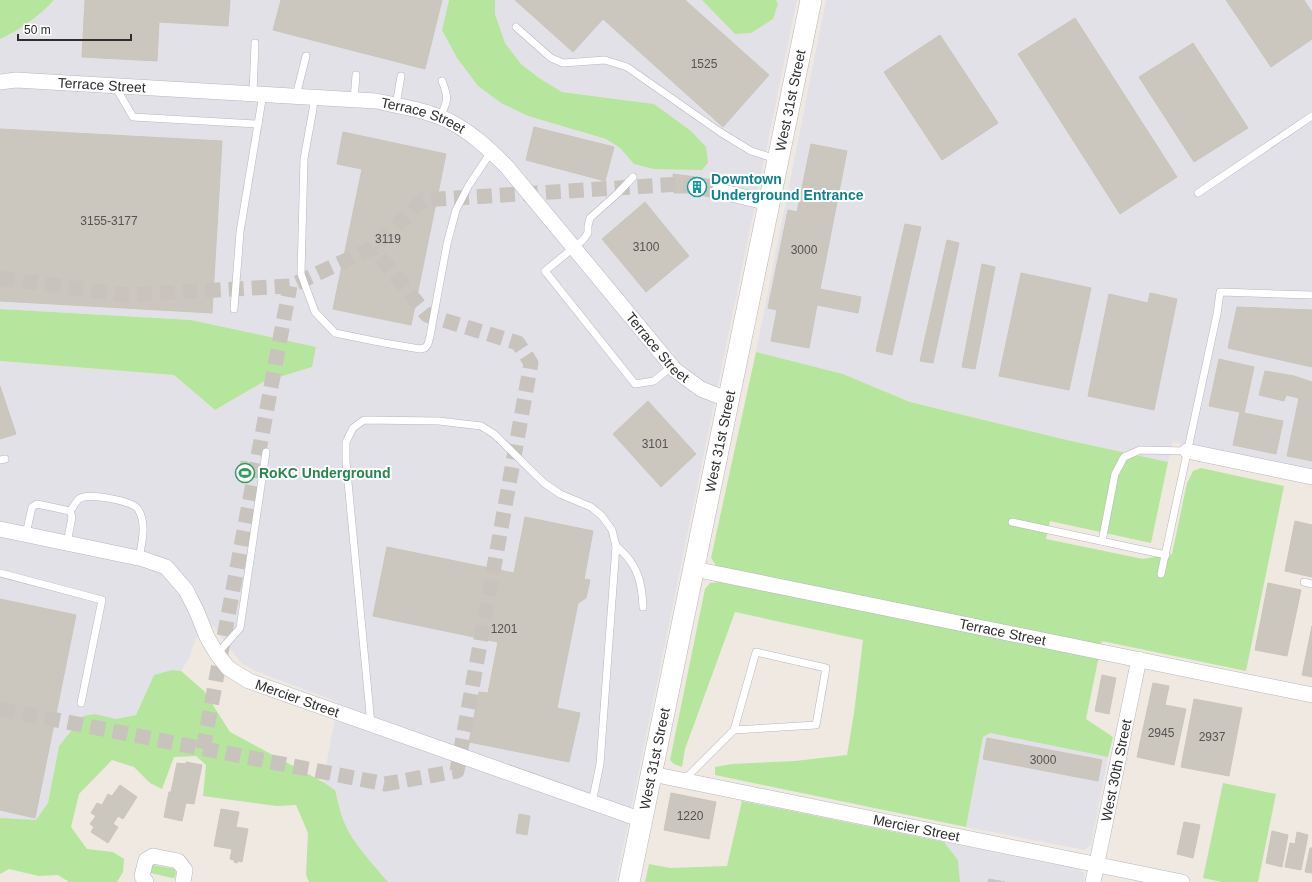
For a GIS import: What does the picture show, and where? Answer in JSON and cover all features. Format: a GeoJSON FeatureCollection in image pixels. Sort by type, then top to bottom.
{"type":"FeatureCollection","features":[{"type":"Feature","properties":{"kind":"main road","name":"West 31st Street"},"geometry":{"type":"LineString","coordinates":[[629,882],[778,160],[808,3]]}},
{"type":"Feature","properties":{"kind":"street","name":"Terrace Street"},"geometry":{"type":"LineString","coordinates":[[0,82],[16,80],[376,101],[414,108],[447,120],[479,140],[507,166],[672,366],[701,389],[729,400]]}},
{"type":"Feature","properties":{"kind":"street"},"geometry":{"type":"LineString","coordinates":[[719,191],[769,203]]}},
{"type":"Feature","properties":{"kind":"street"},"geometry":{"type":"LineString","coordinates":[[1188,451],[1312,478]]}},
{"type":"Feature","properties":{"kind":"street","name":"Mercier Street"},"geometry":{"type":"LineString","coordinates":[[0,529],[139,558],[166,567],[186,590],[207,637],[217,654],[228,668],[249,680],[642,820]]}},
{"type":"Feature","properties":{"kind":"street","name":"Terrace Street"},"geometry":{"type":"LineString","coordinates":[[694,569],[1312,695]]}},
{"type":"Feature","properties":{"kind":"street","name":"West 30th Street"},"geometry":{"type":"LineString","coordinates":[[1093,882],[1139,659]]}},
{"type":"Feature","properties":{"kind":"street","name":"Mercier Street"},"geometry":{"type":"LineString","coordinates":[[652,774],[1182,882]]}},
{"type":"Feature","properties":{"kind":"street"},"geometry":{"type":"LineString","coordinates":[[146,882],[142,876],[146,860],[153,856],[178,861],[185,870],[183,882]]}},
{"type":"Feature","properties":{"kind":"lane"},"geometry":{"type":"LineString","coordinates":[[516,27],[551,58],[563,63],[605,60],[627,67],[726,136],[751,151],[778,160]]}},
{"type":"Feature","properties":{"kind":"lane"},"geometry":{"type":"LineString","coordinates":[[234,309],[240,232],[258,124],[255,43]]}},
{"type":"Feature","properties":{"kind":"lane"},"geometry":{"type":"LineString","coordinates":[[296,96],[306,56]]}},
{"type":"Feature","properties":{"kind":"lane"},"geometry":{"type":"LineString","coordinates":[[354,100],[356,75]]}},
{"type":"Feature","properties":{"kind":"lane"},"geometry":{"type":"LineString","coordinates":[[396,105],[401,76]]}},
{"type":"Feature","properties":{"kind":"lane"},"geometry":{"type":"LineString","coordinates":[[440,118],[447,104],[447,93],[442,81]]}},
{"type":"Feature","properties":{"kind":"lane"},"geometry":{"type":"LineString","coordinates":[[114,86],[133,116],[258,124]]}},
{"type":"Feature","properties":{"kind":"lane"},"geometry":{"type":"LineString","coordinates":[[314,98],[304,160],[301,274],[315,312],[335,333],[420,349],[425,348],[428,344],[447,244],[456,210],[469,185],[492,152]]}},
{"type":"Feature","properties":{"kind":"lane"},"geometry":{"type":"LineString","coordinates":[[1198,193],[1312,116]]}},
{"type":"Feature","properties":{"kind":"lane"},"geometry":{"type":"LineString","coordinates":[[632,177],[618,193],[590,218],[588,233],[583,240],[546,271],[635,384],[654,381],[672,366]]}},
{"type":"Feature","properties":{"kind":"lane"},"geometry":{"type":"LineString","coordinates":[[1161,574],[1217,314],[1220,292],[1312,295]]}},
{"type":"Feature","properties":{"kind":"lane"},"geometry":{"type":"LineString","coordinates":[[370,724],[346,461],[346,442],[353,428],[364,420],[439,421],[481,426],[494,434],[544,483],[560,494],[591,507],[602,516],[612,530],[616,546],[600,764],[592,803]]}},
{"type":"Feature","properties":{"kind":"lane"},"geometry":{"type":"LineString","coordinates":[[1102,541],[1115,474],[1124,458],[1140,450],[1188,451]]}},
{"type":"Feature","properties":{"kind":"lane"},"geometry":{"type":"LineString","coordinates":[[217,654],[240,628],[266,452]]}},
{"type":"Feature","properties":{"kind":"lane"},"geometry":{"type":"LineString","coordinates":[[70,511],[79,498],[89,495],[134,505],[142,518],[144,532],[139,558]]}},
{"type":"Feature","properties":{"kind":"lane"},"geometry":{"type":"LineString","coordinates":[[26,534],[32,507],[37,504],[70,511]]}},
{"type":"Feature","properties":{"kind":"lane"},"geometry":{"type":"LineString","coordinates":[[67,543],[72,517],[70,511]]}},
{"type":"Feature","properties":{"kind":"lane"},"geometry":{"type":"LineString","coordinates":[[1012,522],[1166,555]]}},
{"type":"Feature","properties":{"kind":"lane"},"geometry":{"type":"LineString","coordinates":[[616,546],[628,555],[635,567],[641,585],[643,607]]}},
{"type":"Feature","properties":{"kind":"lane"},"geometry":{"type":"LineString","coordinates":[[0,573],[102,600],[81,703]]}},
{"type":"Feature","properties":{"kind":"lane"},"geometry":{"type":"LineString","coordinates":[[1304,582],[1312,584]]}},
{"type":"Feature","properties":{"kind":"lane"},"geometry":{"type":"LineString","coordinates":[[684,780],[734,730],[756,652],[826,668],[816,725],[734,730]]}},
{"type":"Feature","properties":{"kind":"shaded area"},"geometry":{"type":"Polygon","coordinates":[[[54,0],[449,0],[442,30],[457,58],[478,86],[501,103],[528,116],[606,139],[620,148],[634,164],[626,100],[562,92],[539,78],[521,64],[505,43],[495,14],[495,0],[702,0],[736,34],[778,4],[776,0],[797,0],[616,882],[388,882],[364,855],[344,823],[335,790],[323,782],[338,702],[255,671],[241,663],[213,626],[196,638],[189,658],[181,671],[172,670],[154,675],[136,715],[116,719],[95,714],[83,716],[59,746],[42,827],[0,818],[0,361],[174,375],[215,410],[263,382],[311,367],[316,348],[191,320],[0,309],[0,39],[10,35],[47,8],[54,0]]]}},
{"type":"Feature","properties":{"kind":"shaded area"},"geometry":{"type":"Polygon","coordinates":[[[826,0],[1312,0],[1312,471],[1173,442],[1168,462],[1067,440],[910,402],[843,374],[756,352],[826,0]]]}},
{"type":"Feature","properties":{"kind":"shaded area"},"geometry":{"type":"Polygon","coordinates":[[[990,733],[1108,757],[1091,845],[1085,850],[966,827],[983,737],[990,733]]]}},
{"type":"Feature","properties":{"kind":"shaded area"},"geometry":{"type":"Polygon","coordinates":[[[944,842],[1079,869],[1084,873],[1084,882],[960,882],[958,860],[944,842]]]}},
{"type":"Feature","properties":{"kind":"green space"},"geometry":{"type":"Polygon","coordinates":[[[0,0],[54,0],[29,22],[0,39],[0,0]]]}},
{"type":"Feature","properties":{"kind":"green space"},"geometry":{"type":"Polygon","coordinates":[[[449,0],[495,0],[495,14],[505,43],[521,64],[539,78],[562,92],[654,104],[691,131],[706,147],[708,163],[702,170],[654,169],[634,164],[620,148],[606,139],[528,116],[501,103],[478,86],[457,58],[442,30],[449,0]]]}},
{"type":"Feature","properties":{"kind":"green space"},"geometry":{"type":"Polygon","coordinates":[[[702,0],[776,0],[778,4],[773,19],[751,33],[735,34],[702,0]]]}},
{"type":"Feature","properties":{"kind":"green space"},"geometry":{"type":"Polygon","coordinates":[[[0,309],[191,320],[316,347],[312,367],[263,382],[215,410],[174,375],[0,361],[0,309]]]}},
{"type":"Feature","properties":{"kind":"green space"},"geometry":{"type":"Polygon","coordinates":[[[756,352],[843,374],[910,402],[1067,440],[1168,462],[1151,543],[1050,521],[1046,539],[1143,559],[1172,554],[1187,483],[1193,471],[1201,468],[1284,486],[1246,671],[1102,641],[1086,719],[1113,737],[1108,757],[990,733],[983,737],[966,827],[715,775],[715,767],[732,764],[795,761],[847,755],[863,640],[735,612],[685,749],[682,767],[674,764],[670,760],[705,589],[710,583],[720,582],[717,567],[711,558],[756,352]]]}},
{"type":"Feature","properties":{"kind":"green space"},"geometry":{"type":"Polygon","coordinates":[[[172,670],[181,671],[204,691],[230,732],[323,782],[335,790],[341,814],[348,830],[364,854],[388,882],[309,882],[306,875],[308,833],[296,805],[277,806],[203,796],[206,765],[196,756],[174,757],[162,789],[150,783],[134,767],[112,760],[79,794],[71,827],[87,849],[113,852],[124,859],[123,872],[117,882],[69,882],[58,875],[39,876],[9,869],[0,874],[0,818],[36,820],[48,803],[59,746],[83,716],[95,714],[116,719],[136,715],[154,675],[172,670]]]}},
{"type":"Feature","properties":{"kind":"green space"},"geometry":{"type":"Polygon","coordinates":[[[1223,783],[1276,794],[1258,882],[1222,882],[1203,878],[1223,783]]]}},
{"type":"Feature","properties":{"kind":"green space"},"geometry":{"type":"Polygon","coordinates":[[[742,801],[944,842],[958,860],[960,882],[645,882],[649,864],[670,868],[727,866],[742,801]]]}},
{"type":"Feature","properties":{"kind":"green space"},"geometry":{"type":"Polygon","coordinates":[[[153,865],[175,869],[176,875],[172,878],[151,873],[151,867],[153,865]]]}},
{"type":"Feature","properties":{"kind":"building"},"geometry":{"type":"Polygon","coordinates":[[[85,0],[230,0],[228,26],[159,22],[157,61],[82,57],[85,0]]]}},
{"type":"Feature","properties":{"kind":"building"},"geometry":{"type":"Polygon","coordinates":[[[281,0],[442,0],[425,69],[273,30],[281,0]]]}},
{"type":"Feature","properties":{"kind":"building"},"geometry":{"type":"Polygon","coordinates":[[[515,0],[685,0],[769,75],[723,127],[603,19],[573,52],[515,0]]]}},
{"type":"Feature","properties":{"kind":"building"},"geometry":{"type":"Polygon","coordinates":[[[1226,0],[1304,0],[1312,12],[1312,39],[1271,67],[1226,0]]]}},
{"type":"Feature","properties":{"kind":"building"},"geometry":{"type":"Polygon","coordinates":[[[1075,18],[1177,177],[1120,214],[1018,54],[1075,18]]]}},
{"type":"Feature","properties":{"kind":"building"},"geometry":{"type":"Polygon","coordinates":[[[940,35],[998,123],[942,160],[884,72],[940,35]]]}},
{"type":"Feature","properties":{"kind":"building"},"geometry":{"type":"Polygon","coordinates":[[[1193,43],[1248,128],[1194,162],[1139,77],[1193,43]]]}},
{"type":"Feature","properties":{"kind":"building"},"geometry":{"type":"Polygon","coordinates":[[[534,127],[614,147],[605,181],[526,160],[534,127]]]}},
{"type":"Feature","properties":{"kind":"building"},"geometry":{"type":"Polygon","coordinates":[[[0,129],[222,141],[212,313],[0,301],[0,129]]]}},
{"type":"Feature","properties":{"kind":"building"},"geometry":{"type":"Polygon","coordinates":[[[343,132],[446,154],[411,325],[333,309],[362,169],[337,164],[343,132]]]}},
{"type":"Feature","properties":{"kind":"building"},"geometry":{"type":"Polygon","coordinates":[[[811,144],[847,151],[820,289],[861,297],[858,313],[817,305],[809,348],[771,341],[777,310],[768,308],[788,210],[797,212],[811,144]]]}},
{"type":"Feature","properties":{"kind":"building","name":"Downtown Underground Entrance"},"geometry":{"type":"Polygon","coordinates":[[[673,174],[721,182],[718,199],[693,193],[674,193],[673,174]]]}},
{"type":"Feature","properties":{"kind":"building"},"geometry":{"type":"Polygon","coordinates":[[[645,202],[689,256],[646,292],[602,239],[645,202]]]}},
{"type":"Feature","properties":{"kind":"building"},"geometry":{"type":"Polygon","coordinates":[[[905,224],[921,227],[892,355],[876,351],[905,224]]]}},
{"type":"Feature","properties":{"kind":"building"},"geometry":{"type":"Polygon","coordinates":[[[947,240],[959,243],[933,363],[920,361],[947,240]]]}},
{"type":"Feature","properties":{"kind":"building"},"geometry":{"type":"Polygon","coordinates":[[[982,264],[995,267],[975,369],[962,367],[982,264]]]}},
{"type":"Feature","properties":{"kind":"building"},"geometry":{"type":"Polygon","coordinates":[[[1021,273],[1091,288],[1069,390],[999,376],[1021,273]]]}},
{"type":"Feature","properties":{"kind":"building"},"geometry":{"type":"Polygon","coordinates":[[[1150,293],[1177,299],[1154,410],[1088,396],[1109,294],[1148,303],[1150,293]]]}},
{"type":"Feature","properties":{"kind":"building"},"geometry":{"type":"Polygon","coordinates":[[[1237,307],[1312,310],[1312,367],[1228,348],[1237,307]]]}},
{"type":"Feature","properties":{"kind":"building"},"geometry":{"type":"Polygon","coordinates":[[[1219,359],[1254,367],[1244,413],[1283,421],[1276,454],[1233,445],[1240,412],[1209,406],[1219,359]]]}},
{"type":"Feature","properties":{"kind":"building"},"geometry":{"type":"Polygon","coordinates":[[[1265,371],[1294,376],[1312,382],[1312,461],[1287,456],[1299,398],[1286,395],[1284,401],[1259,395],[1265,371]]]}},
{"type":"Feature","properties":{"kind":"building"},"geometry":{"type":"Polygon","coordinates":[[[0,386],[16,434],[0,439],[0,386]]]}},
{"type":"Feature","properties":{"kind":"building"},"geometry":{"type":"Polygon","coordinates":[[[648,401],[696,454],[661,487],[613,434],[648,401]]]}},
{"type":"Feature","properties":{"kind":"building"},"geometry":{"type":"Polygon","coordinates":[[[241,461],[248,462],[245,481],[238,480],[241,461]]]}},
{"type":"Feature","properties":{"kind":"building"},"geometry":{"type":"Polygon","coordinates":[[[525,517],[593,531],[584,579],[590,580],[586,598],[578,603],[557,708],[580,713],[569,762],[469,742],[479,692],[488,693],[498,642],[373,616],[387,547],[514,573],[525,517]]]}},
{"type":"Feature","properties":{"kind":"building"},"geometry":{"type":"Polygon","coordinates":[[[1295,521],[1312,525],[1312,577],[1285,571],[1295,521]]]}},
{"type":"Feature","properties":{"kind":"building"},"geometry":{"type":"Polygon","coordinates":[[[1268,583],[1301,590],[1287,656],[1255,650],[1268,583]]]}},
{"type":"Feature","properties":{"kind":"building"},"geometry":{"type":"Polygon","coordinates":[[[0,599],[76,615],[35,818],[0,810],[0,599]]]}},
{"type":"Feature","properties":{"kind":"building"},"geometry":{"type":"Polygon","coordinates":[[[1312,626],[1312,677],[1302,675],[1312,626]]]}},
{"type":"Feature","properties":{"kind":"building"},"geometry":{"type":"Polygon","coordinates":[[[1102,675],[1116,678],[1109,714],[1095,711],[1102,675]]]}},
{"type":"Feature","properties":{"kind":"building"},"geometry":{"type":"Polygon","coordinates":[[[1153,683],[1169,686],[1165,705],[1186,709],[1174,765],[1137,757],[1153,683]]]}},
{"type":"Feature","properties":{"kind":"building"},"geometry":{"type":"Polygon","coordinates":[[[1194,699],[1242,708],[1229,776],[1181,767],[1194,699]]]}},
{"type":"Feature","properties":{"kind":"building"},"geometry":{"type":"Polygon","coordinates":[[[987,738],[1102,760],[1098,781],[983,759],[987,738]]]}},
{"type":"Feature","properties":{"kind":"building"},"geometry":{"type":"Polygon","coordinates":[[[186,762],[202,765],[194,804],[186,803],[182,821],[164,817],[177,763],[186,764],[186,762]]]}},
{"type":"Feature","properties":{"kind":"building"},"geometry":{"type":"Polygon","coordinates":[[[120,785],[137,797],[123,819],[118,816],[113,824],[118,827],[108,843],[91,832],[94,827],[90,824],[96,816],[91,813],[97,803],[102,805],[108,794],[112,796],[120,785]]]}},
{"type":"Feature","properties":{"kind":"building"},"geometry":{"type":"Polygon","coordinates":[[[671,793],[716,802],[709,839],[664,830],[671,793]]]}},
{"type":"Feature","properties":{"kind":"building"},"geometry":{"type":"Polygon","coordinates":[[[221,809],[239,812],[236,827],[248,829],[242,862],[238,861],[237,863],[230,859],[232,849],[214,846],[221,809]]]}},
{"type":"Feature","properties":{"kind":"building"},"geometry":{"type":"Polygon","coordinates":[[[519,814],[530,816],[527,835],[516,833],[519,814]]]}},
{"type":"Feature","properties":{"kind":"building"},"geometry":{"type":"Polygon","coordinates":[[[1184,822],[1200,825],[1193,858],[1177,854],[1184,822]]]}},
{"type":"Feature","properties":{"kind":"building"},"geometry":{"type":"Polygon","coordinates":[[[1272,831],[1288,835],[1282,867],[1266,863],[1272,831]]]}},
{"type":"Feature","properties":{"kind":"building"},"geometry":{"type":"Polygon","coordinates":[[[1297,832],[1308,835],[1301,870],[1285,867],[1290,843],[1295,844],[1297,832]]]}},
{"type":"Feature","properties":{"kind":"building"},"geometry":{"type":"Polygon","coordinates":[[[1310,848],[1312,848],[1312,873],[1305,872],[1310,848]]]}},
{"type":"Feature","properties":{"kind":"building"},"geometry":{"type":"Polygon","coordinates":[[[989,879],[1005,882],[988,882],[989,879]]]}},
{"type":"Feature","properties":{"kind":"tunnel"},"geometry":{"type":"LineString","coordinates":[[0,278],[127,295],[290,286],[373,248],[423,200],[681,184],[719,191]]}},
{"type":"Feature","properties":{"kind":"tunnel"},"geometry":{"type":"LineString","coordinates":[[0,709],[385,784],[457,771],[531,363],[518,343],[427,315],[373,248]]}},
{"type":"Feature","properties":{"kind":"tunnel"},"geometry":{"type":"LineString","coordinates":[[203,749],[290,286]]}},
{"type":"Feature","properties":{"kind":"place","name":"Downtown Underground Entrance"},"geometry":{"type":"Point","coordinates":[697,187]}},
{"type":"Feature","properties":{"kind":"place","name":"RoKC Underground"},"geometry":{"type":"Point","coordinates":[245,473]}}]}
